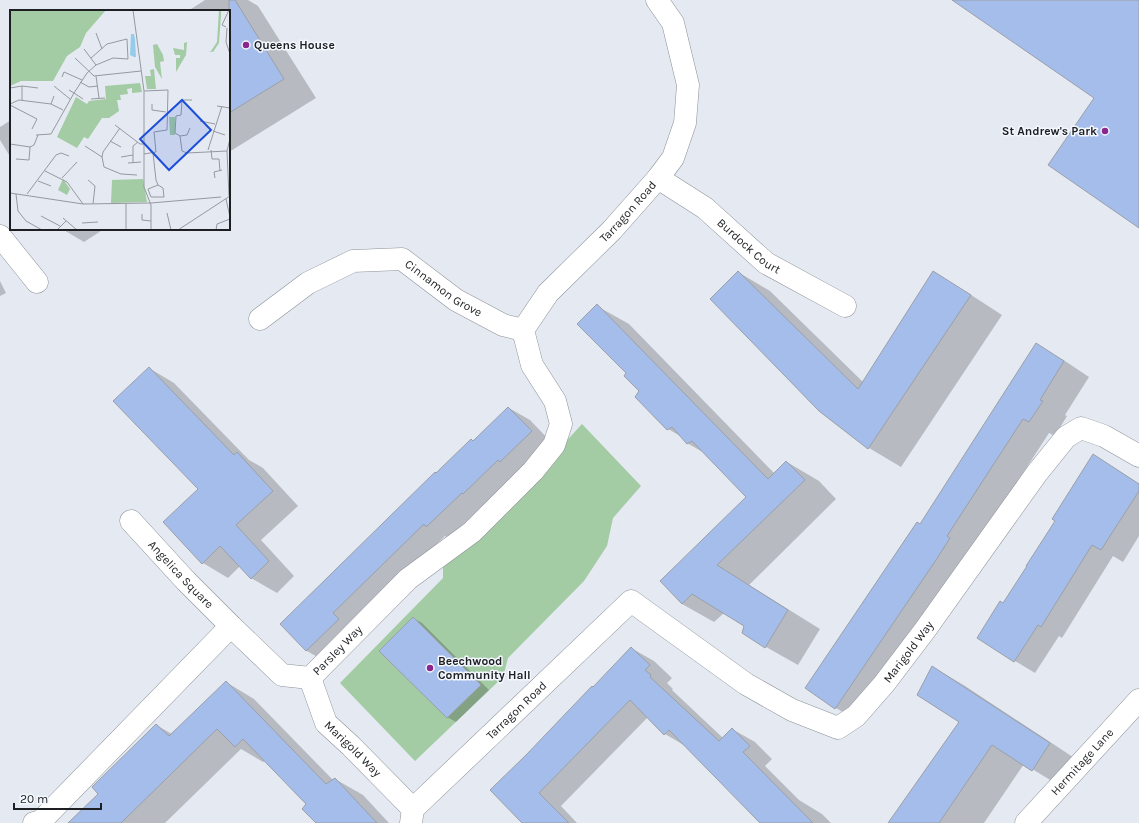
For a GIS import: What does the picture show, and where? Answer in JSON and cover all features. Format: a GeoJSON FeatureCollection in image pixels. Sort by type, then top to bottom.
{"type":"FeatureCollection","features":[{"type":"Feature","properties":{"kind":"street","name":"Tarragon Road"},"geometry":{"type":"LineString","coordinates":[[523,330],[548,292],[612,230],[658,178],[673,158],[685,123],[688,85],[673,23],[657,0]]}},
{"type":"Feature","properties":{"kind":"street","name":"Burdock Court"},"geometry":{"type":"LineString","coordinates":[[658,178],[706,208],[766,263],[844,306]]}},
{"type":"Feature","properties":{"kind":"street"},"geometry":{"type":"LineString","coordinates":[[0,236],[37,282]]}},
{"type":"Feature","properties":{"kind":"street","name":"Cinnamon Grove"},"geometry":{"type":"LineString","coordinates":[[260,319],[308,283],[352,261],[402,259],[456,300],[503,325],[523,330]]}},
{"type":"Feature","properties":{"kind":"street","name":"Parsley Way"},"geometry":{"type":"LineString","coordinates":[[231,626],[282,675],[310,678],[408,579],[472,532],[533,471],[554,445],[560,424],[556,401],[532,365],[523,330]]}},
{"type":"Feature","properties":{"kind":"street","name":"Marigold Way"},"geometry":{"type":"LineString","coordinates":[[630,601],[746,684],[792,710],[838,728],[856,716],[884,684],[925,630],[1037,473],[1066,437],[1081,428],[1137,450]]}},
{"type":"Feature","properties":{"kind":"street","name":"Angelica Square"},"geometry":{"type":"LineString","coordinates":[[131,521],[186,581],[231,626]]}},
{"type":"Feature","properties":{"kind":"street","name":"Tarragon Road"},"geometry":{"type":"LineString","coordinates":[[412,816],[630,601]]}},
{"type":"Feature","properties":{"kind":"street"},"geometry":{"type":"LineString","coordinates":[[34,823],[41,821],[231,626]]}},
{"type":"Feature","properties":{"kind":"street","name":"Marigold Way"},"geometry":{"type":"LineString","coordinates":[[310,678],[326,723],[351,746],[412,816]]}},
{"type":"Feature","properties":{"kind":"street","name":"Hermitage Lane"},"geometry":{"type":"LineString","coordinates":[[1026,823],[1139,700]]}},
{"type":"Feature","properties":{"kind":"green space"},"geometry":{"type":"Polygon","coordinates":[[[582,424],[641,486],[613,518],[607,546],[584,581],[508,658],[503,677],[415,761],[340,683],[443,578],[443,564],[468,548],[582,424]]]}},
{"type":"Feature","properties":{"kind":"building","name":"Queens House"},"geometry":{"type":"Polygon","coordinates":[[[229,0],[235,0],[284,79],[230,112],[230,10],[229,0]]]}},
{"type":"Feature","properties":{"kind":"building","name":"St Andrew's Park"},"geometry":{"type":"Polygon","coordinates":[[[952,0],[1139,0],[1139,228],[1048,165],[1094,98],[952,0]]]}},
{"type":"Feature","properties":{"kind":"building"},"geometry":{"type":"Polygon","coordinates":[[[738,271],[858,389],[933,271],[971,295],[868,449],[819,411],[710,299],[738,271]]]}},
{"type":"Feature","properties":{"kind":"building"},"geometry":{"type":"Polygon","coordinates":[[[597,304],[768,479],[786,461],[805,480],[717,565],[788,610],[765,648],[742,633],[744,626],[692,594],[682,604],[660,581],[746,497],[692,441],[687,444],[672,427],[667,430],[635,397],[639,391],[624,376],[626,373],[577,324],[597,304]]]}},
{"type":"Feature","properties":{"kind":"building"},"geometry":{"type":"Polygon","coordinates":[[[1036,343],[1064,361],[1040,400],[1043,401],[1029,422],[1023,419],[947,536],[950,538],[936,560],[835,709],[805,688],[917,522],[920,524],[1036,343]]]}},
{"type":"Feature","properties":{"kind":"building"},"geometry":{"type":"Polygon","coordinates":[[[149,367],[234,455],[237,452],[273,491],[236,525],[269,561],[251,579],[220,546],[202,564],[163,522],[198,489],[113,401],[149,367]]]}},
{"type":"Feature","properties":{"kind":"building"},"geometry":{"type":"Polygon","coordinates":[[[508,407],[532,431],[500,462],[498,460],[426,527],[424,524],[333,613],[339,619],[306,651],[280,624],[435,472],[436,473],[471,439],[473,441],[508,407]]]}},
{"type":"Feature","properties":{"kind":"building"},"geometry":{"type":"Polygon","coordinates":[[[1093,454],[1139,484],[1139,491],[1101,550],[1092,545],[1041,627],[1038,625],[1014,662],[977,638],[1000,601],[1003,603],[1027,566],[1055,521],[1052,519],[1093,454]]]}},
{"type":"Feature","properties":{"kind":"building","name":"Beechwood Community Hall"},"geometry":{"type":"Polygon","coordinates":[[[413,617],[481,685],[447,718],[379,651],[413,617]]]}},
{"type":"Feature","properties":{"kind":"building"},"geometry":{"type":"Polygon","coordinates":[[[631,647],[650,665],[645,670],[651,675],[650,677],[719,741],[732,728],[750,746],[743,752],[813,823],[760,823],[669,730],[664,735],[630,700],[539,793],[569,823],[522,823],[490,790],[631,647]]]}},
{"type":"Feature","properties":{"kind":"building"},"geometry":{"type":"Polygon","coordinates":[[[932,666],[1050,743],[1032,771],[992,745],[939,823],[888,823],[959,722],[917,695],[932,666]]]}},
{"type":"Feature","properties":{"kind":"building"},"geometry":{"type":"Polygon","coordinates":[[[226,681],[326,784],[335,778],[377,823],[316,823],[302,809],[306,804],[243,739],[235,747],[217,729],[121,823],[68,823],[98,794],[92,787],[156,724],[169,736],[226,681]]]}},
{"type":"Feature","properties":{"kind":"place","name":"Queens House"},"geometry":{"type":"Point","coordinates":[246,45]}},
{"type":"Feature","properties":{"kind":"place","name":"St Andrew's Park"},"geometry":{"type":"Point","coordinates":[1105,131]}},
{"type":"Feature","properties":{"kind":"place","name":"Beechwood Community Hall"},"geometry":{"type":"Point","coordinates":[430,668]}}]}
